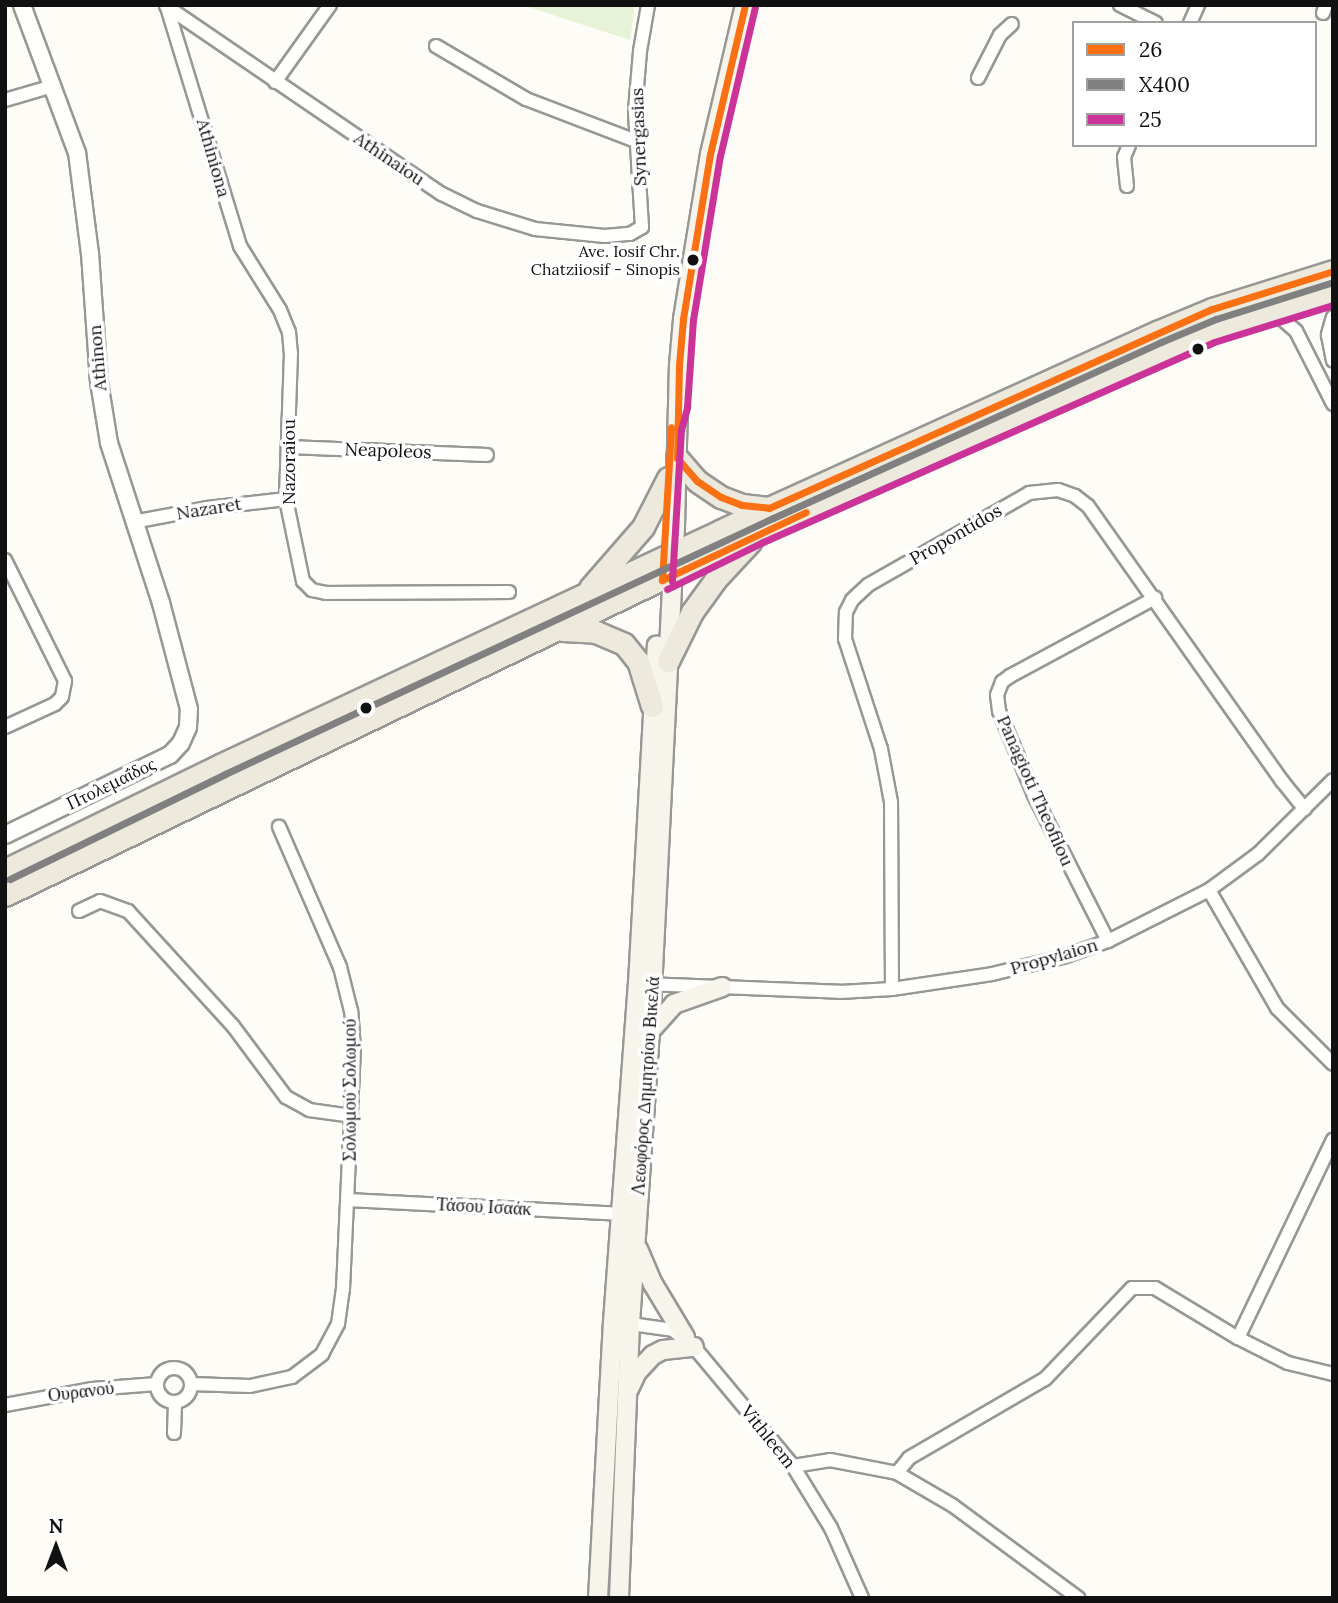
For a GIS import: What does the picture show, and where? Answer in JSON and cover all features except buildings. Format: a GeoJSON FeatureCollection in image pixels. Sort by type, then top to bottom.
{"type":"FeatureCollection","features":[{"type":"Feature","properties":{"kind":"main road"},"geometry":{"type":"LineString","coordinates":[[668,567],[677,458],[677,406],[683,320],[710,155],[745,5]]}},
{"type":"Feature","properties":{"kind":"main road"},"geometry":{"type":"LineString","coordinates":[[5,895],[558,630],[769,508],[1201,313],[1333,271]]}},
{"type":"Feature","properties":{"kind":"main road"},"geometry":{"type":"LineString","coordinates":[[5,870],[211,769],[581,598],[759,532],[1210,332],[1266,312],[1333,294]]}},
{"type":"Feature","properties":{"kind":"main road"},"geometry":{"type":"LineString","coordinates":[[668,567],[668,478],[671,428],[677,406]]}},
{"type":"Feature","properties":{"kind":"main road"},"geometry":{"type":"LineString","coordinates":[[677,458],[697,481],[721,497],[741,505],[769,508]]}},
{"type":"Feature","properties":{"kind":"main road"},"geometry":{"type":"LineString","coordinates":[[581,598],[638,533],[668,478]]}},
{"type":"Feature","properties":{"kind":"main road"},"geometry":{"type":"LineString","coordinates":[[667,660],[699,601],[759,532]]}},
{"type":"Feature","properties":{"kind":"main road","name":"Λεωφόρος Δημητρίου Βικελά"},"geometry":{"type":"LineString","coordinates":[[598,1598],[621,1323],[667,660],[668,567]]}},
{"type":"Feature","properties":{"kind":"main road","name":"Λεωφόρος Δημητρίου Βικελά"},"geometry":{"type":"LineString","coordinates":[[620,1598],[628,1393],[621,1323],[635,1243],[628,1214],[650,1031],[645,984],[652,706],[668,567]]}},
{"type":"Feature","properties":{"kind":"main road"},"geometry":{"type":"LineString","coordinates":[[558,630],[596,632],[624,643],[641,667],[652,706]]}},
{"type":"Feature","properties":{"kind":"main road"},"geometry":{"type":"LineString","coordinates":[[650,1031],[674,1004],[722,987]]}},
{"type":"Feature","properties":{"kind":"main road"},"geometry":{"type":"LineString","coordinates":[[628,1393],[637,1372],[653,1355],[690,1342],[653,1284],[635,1243]]}},
{"type":"Feature","properties":{"kind":"street","name":"Athinon"},"geometry":{"type":"LineString","coordinates":[[22,5],[77,153],[83,187],[99,382],[110,443],[161,603],[189,709]]}},
{"type":"Feature","properties":{"kind":"street"},"geometry":{"type":"LineString","coordinates":[[275,82],[330,5]]}},
{"type":"Feature","properties":{"kind":"street","name":"Synergasias"},"geometry":{"type":"LineString","coordinates":[[642,227],[636,141],[637,79],[648,5]]}},
{"type":"Feature","properties":{"kind":"street"},"geometry":{"type":"LineString","coordinates":[[1120,5],[1152,21]]}},
{"type":"Feature","properties":{"kind":"street"},"geometry":{"type":"LineString","coordinates":[[1190,21],[1198,5]]}},
{"type":"Feature","properties":{"kind":"street","name":"Athinaiou"},"geometry":{"type":"LineString","coordinates":[[166,6],[422,182],[477,211],[535,229],[577,235],[620,236],[642,227]]}},
{"type":"Feature","properties":{"kind":"street","name":"Athiniona"},"geometry":{"type":"LineString","coordinates":[[166,6],[240,246],[275,302]]}},
{"type":"Feature","properties":{"kind":"street"},"geometry":{"type":"LineString","coordinates":[[978,78],[1000,35],[1012,24]]}},
{"type":"Feature","properties":{"kind":"street"},"geometry":{"type":"LineString","coordinates":[[436,46],[526,99],[636,141]]}},
{"type":"Feature","properties":{"kind":"street"},"geometry":{"type":"LineString","coordinates":[[5,100],[53,86]]}},
{"type":"Feature","properties":{"kind":"street"},"geometry":{"type":"LineString","coordinates":[[1127,186],[1124,157],[1128,147]]}},
{"type":"Feature","properties":{"kind":"street","name":"Nazoraiou"},"geometry":{"type":"LineString","coordinates":[[275,302],[286,323],[291,345],[286,499],[301,574],[312,590],[326,593],[509,592]]}},
{"type":"Feature","properties":{"kind":"street"},"geometry":{"type":"LineString","coordinates":[[1266,312],[1281,318],[1296,331],[1333,404]]}},
{"type":"Feature","properties":{"kind":"street"},"geometry":{"type":"LineString","coordinates":[[1333,317],[1328,335],[1333,361]]}},
{"type":"Feature","properties":{"kind":"street","name":"Neapoleos"},"geometry":{"type":"LineString","coordinates":[[288,447],[487,455]]}},
{"type":"Feature","properties":{"kind":"street","name":"Propontidos"},"geometry":{"type":"LineString","coordinates":[[892,989],[891,802],[881,749],[845,639],[845,620],[852,600],[868,585],[1022,497],[1049,489],[1069,493],[1088,506],[1305,809]]}},
{"type":"Feature","properties":{"kind":"street","name":"Nazaret"},"geometry":{"type":"LineString","coordinates":[[133,522],[207,508],[286,499]]}},
{"type":"Feature","properties":{"kind":"street"},"geometry":{"type":"LineString","coordinates":[[5,560],[65,681],[62,697],[55,704],[5,727]]}},
{"type":"Feature","properties":{"kind":"street","name":"Panagioti Theofilou"},"geometry":{"type":"LineString","coordinates":[[1108,941],[1034,795],[999,711],[997,695],[1002,682],[1010,676],[1155,598]]}},
{"type":"Feature","properties":{"kind":"street","name":"Πτολεμαΐδος"},"geometry":{"type":"LineString","coordinates":[[5,835],[170,755],[181,743],[188,727],[189,709]]}},
{"type":"Feature","properties":{"kind":"street","name":"Propylaion"},"geometry":{"type":"LineString","coordinates":[[645,984],[840,992],[892,989],[992,974],[1063,957],[1108,941],[1209,890],[1258,854],[1333,780]]}},
{"type":"Feature","properties":{"kind":"street","name":"Σολωμού Σολωμού"},"geometry":{"type":"LineString","coordinates":[[191,1384],[250,1386],[292,1377],[322,1354],[338,1324],[344,1289],[354,1050],[351,1011],[340,967],[279,827]]}},
{"type":"Feature","properties":{"kind":"street"},"geometry":{"type":"LineString","coordinates":[[1209,890],[1278,1009],[1333,1064]]}},
{"type":"Feature","properties":{"kind":"street"},"geometry":{"type":"LineString","coordinates":[[79,911],[100,901],[128,911],[233,1026],[286,1097],[309,1110],[352,1116]]}},
{"type":"Feature","properties":{"kind":"street"},"geometry":{"type":"LineString","coordinates":[[1238,1338],[1333,1140]]}},
{"type":"Feature","properties":{"kind":"street","name":"Τάσου Ισαάκ"},"geometry":{"type":"LineString","coordinates":[[349,1199],[628,1214]]}},
{"type":"Feature","properties":{"kind":"street"},"geometry":{"type":"LineString","coordinates":[[897,1474],[909,1458],[1045,1379],[1132,1288],[1155,1288],[1238,1338],[1287,1363],[1333,1374]]}},
{"type":"Feature","properties":{"kind":"street"},"geometry":{"type":"LineString","coordinates":[[621,1323],[662,1328],[690,1342]]}},
{"type":"Feature","properties":{"kind":"street","name":"Vithleem"},"geometry":{"type":"LineString","coordinates":[[690,1342],[793,1466],[831,1528],[862,1598]]}},
{"type":"Feature","properties":{"kind":"street"},"geometry":{"type":"LineString","coordinates":[[174,1367],[186,1373],[191,1384],[187,1396],[174,1402],[162,1397],[157,1384],[162,1373],[174,1367]]}},
{"type":"Feature","properties":{"kind":"street","name":"Ουρανού"},"geometry":{"type":"LineString","coordinates":[[5,1405],[92,1389],[157,1384]]}},
{"type":"Feature","properties":{"kind":"street"},"geometry":{"type":"LineString","coordinates":[[174,1402],[174,1433]]}},
{"type":"Feature","properties":{"kind":"street"},"geometry":{"type":"LineString","coordinates":[[793,1466],[830,1460],[897,1474],[952,1506],[1078,1598]]}},
{"type":"Feature","properties":{"kind":"green space"},"geometry":{"type":"Polygon","coordinates":[[[522,5],[635,5],[630,40],[522,5]]]}},
{"type":"Feature","properties":{"kind":"transit line","name":"26"},"geometry":{"type":"LineString","coordinates":[[745,5],[710,154],[683,319],[679,365],[677,458],[697,481],[721,497],[742,505],[769,508],[1212,309],[1333,271]]}},
{"type":"Feature","properties":{"kind":"transit line","name":"25"},"geometry":{"type":"LineString","coordinates":[[672,581],[681,430],[687,407],[693,320],[720,156],[755,7]]}},
{"type":"Feature","properties":{"kind":"transit line","name":"X400"},"geometry":{"type":"LineString","coordinates":[[10,879],[225,774],[773,518],[1161,342],[1216,319],[1333,282]]}},
{"type":"Feature","properties":{"kind":"transit line","name":"25"},"geometry":{"type":"LineString","coordinates":[[667,589],[763,542],[1214,342],[1333,305]]}},
{"type":"Feature","properties":{"kind":"transit line","name":"26"},"geometry":{"type":"LineString","coordinates":[[662,580],[671,427]]}},
{"type":"Feature","properties":{"kind":"transit line","name":"26"},"geometry":{"type":"LineString","coordinates":[[662,580],[806,512]]}},
{"type":"Feature","properties":{"kind":"place","name":"Ave. Iosif Chr. Chatziiosif - Sinopis"},"geometry":{"type":"Point","coordinates":[693,260]}}]}
